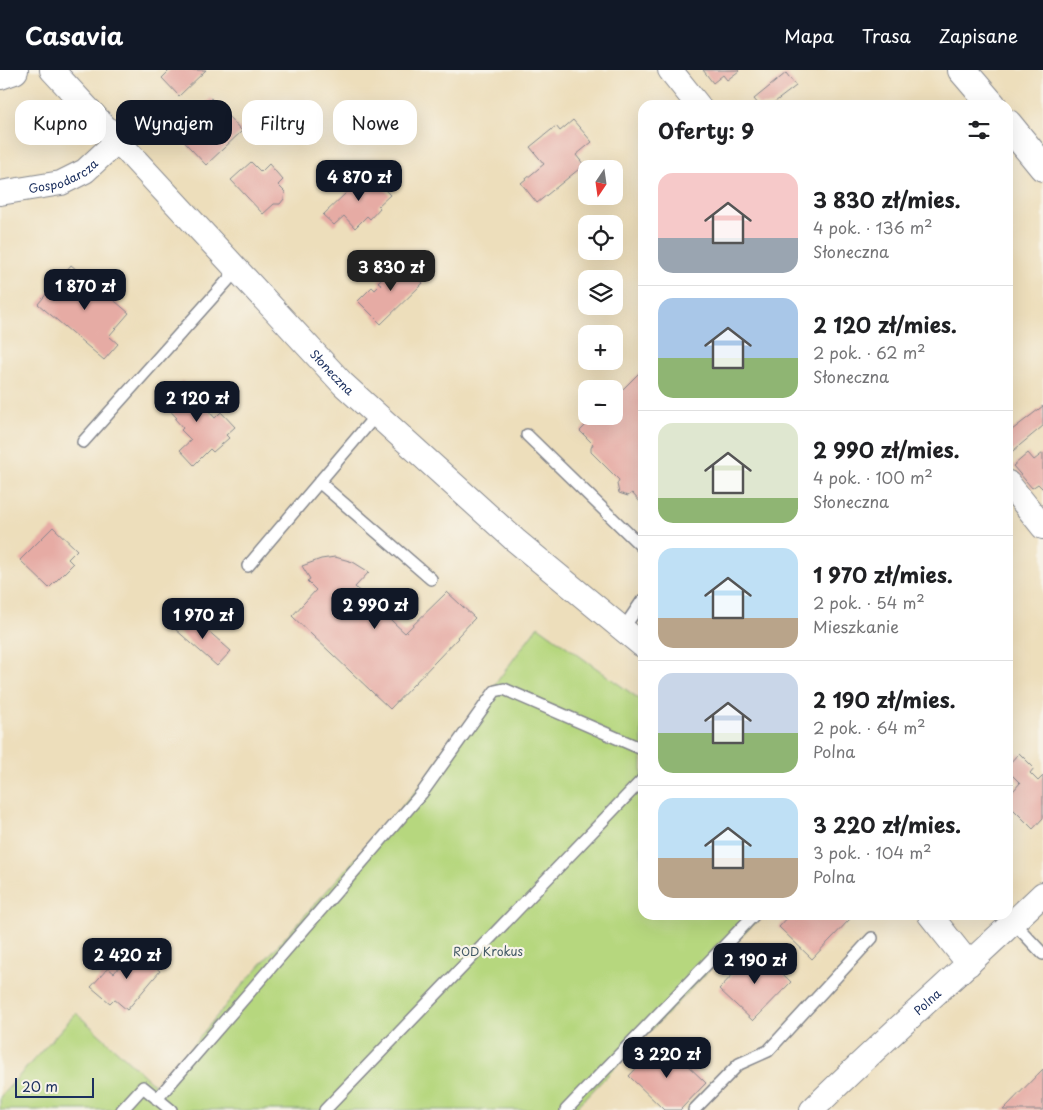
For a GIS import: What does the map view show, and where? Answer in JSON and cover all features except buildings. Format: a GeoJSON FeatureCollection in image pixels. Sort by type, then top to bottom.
{"type":"FeatureCollection","features":[{"type":"Feature","properties":{"kind":"main road"},"geometry":{"type":"LineString","coordinates":[[0,75],[14,70]]}},
{"type":"Feature","properties":{"kind":"main road"},"geometry":{"type":"LineString","coordinates":[[962,70],[988,100]]}},
{"type":"Feature","properties":{"kind":"main road"},"geometry":{"type":"LineString","coordinates":[[1013,130],[1043,167]]}},
{"type":"Feature","properties":{"kind":"street","name":"Słoneczna"},"geometry":{"type":"LineString","coordinates":[[52,70],[116,141]]}},
{"type":"Feature","properties":{"kind":"street"},"geometry":{"type":"LineString","coordinates":[[670,70],[694,100]]}},
{"type":"Feature","properties":{"kind":"street","name":"Gospodarcza"},"geometry":{"type":"LineString","coordinates":[[0,193],[61,183],[85,171],[116,143]]}},
{"type":"Feature","properties":{"kind":"street","name":"Słoneczna"},"geometry":{"type":"LineString","coordinates":[[120,145],[343,384],[515,540],[638,642]]}},
{"type":"Feature","properties":{"kind":"street"},"geometry":{"type":"LineString","coordinates":[[1013,489],[1043,527]]}},
{"type":"Feature","properties":{"kind":"street","name":"Polna"},"geometry":{"type":"LineString","coordinates":[[812,1110],[861,1062],[1043,894]]}},
{"type":"Feature","properties":{"kind":"street"},"geometry":{"type":"LineString","coordinates":[[934,920],[969,964]]}},
{"type":"Feature","properties":{"kind":"lane"},"geometry":{"type":"LineString","coordinates":[[82,442],[237,270]]}},
{"type":"Feature","properties":{"kind":"lane"},"geometry":{"type":"LineString","coordinates":[[248,566],[377,414]]}},
{"type":"Feature","properties":{"kind":"lane"},"geometry":{"type":"LineString","coordinates":[[526,435],[638,543]]}},
{"type":"Feature","properties":{"kind":"lane"},"geometry":{"type":"LineString","coordinates":[[319,482],[431,579]]}},
{"type":"Feature","properties":{"kind":"lane"},"geometry":{"type":"LineString","coordinates":[[623,629],[638,607]]}},
{"type":"Feature","properties":{"kind":"lane"},"geometry":{"type":"LineString","coordinates":[[157,1099],[422,793],[495,691],[504,689],[638,747]]}},
{"type":"Feature","properties":{"kind":"lane"},"geometry":{"type":"LineString","coordinates":[[326,1110],[638,784]]}},
{"type":"Feature","properties":{"kind":"lane"},"geometry":{"type":"LineString","coordinates":[[566,1110],[749,920]]}},
{"type":"Feature","properties":{"kind":"lane"},"geometry":{"type":"LineString","coordinates":[[1013,922],[1043,954]]}},
{"type":"Feature","properties":{"kind":"lane"},"geometry":{"type":"LineString","coordinates":[[694,1110],[739,1064],[768,1051],[872,938]]}},
{"type":"Feature","properties":{"kind":"lane"},"geometry":{"type":"LineString","coordinates":[[122,1110],[143,1087],[171,1110]]}},
{"type":"Feature","properties":{"kind":"green space","name":"ROD Krokus"},"geometry":{"type":"Polygon","coordinates":[[[538,626],[638,698],[638,920],[757,920],[574,1110],[0,1110],[0,1097],[76,1013],[158,1088],[239,989],[418,789],[538,626]]]}}]}
